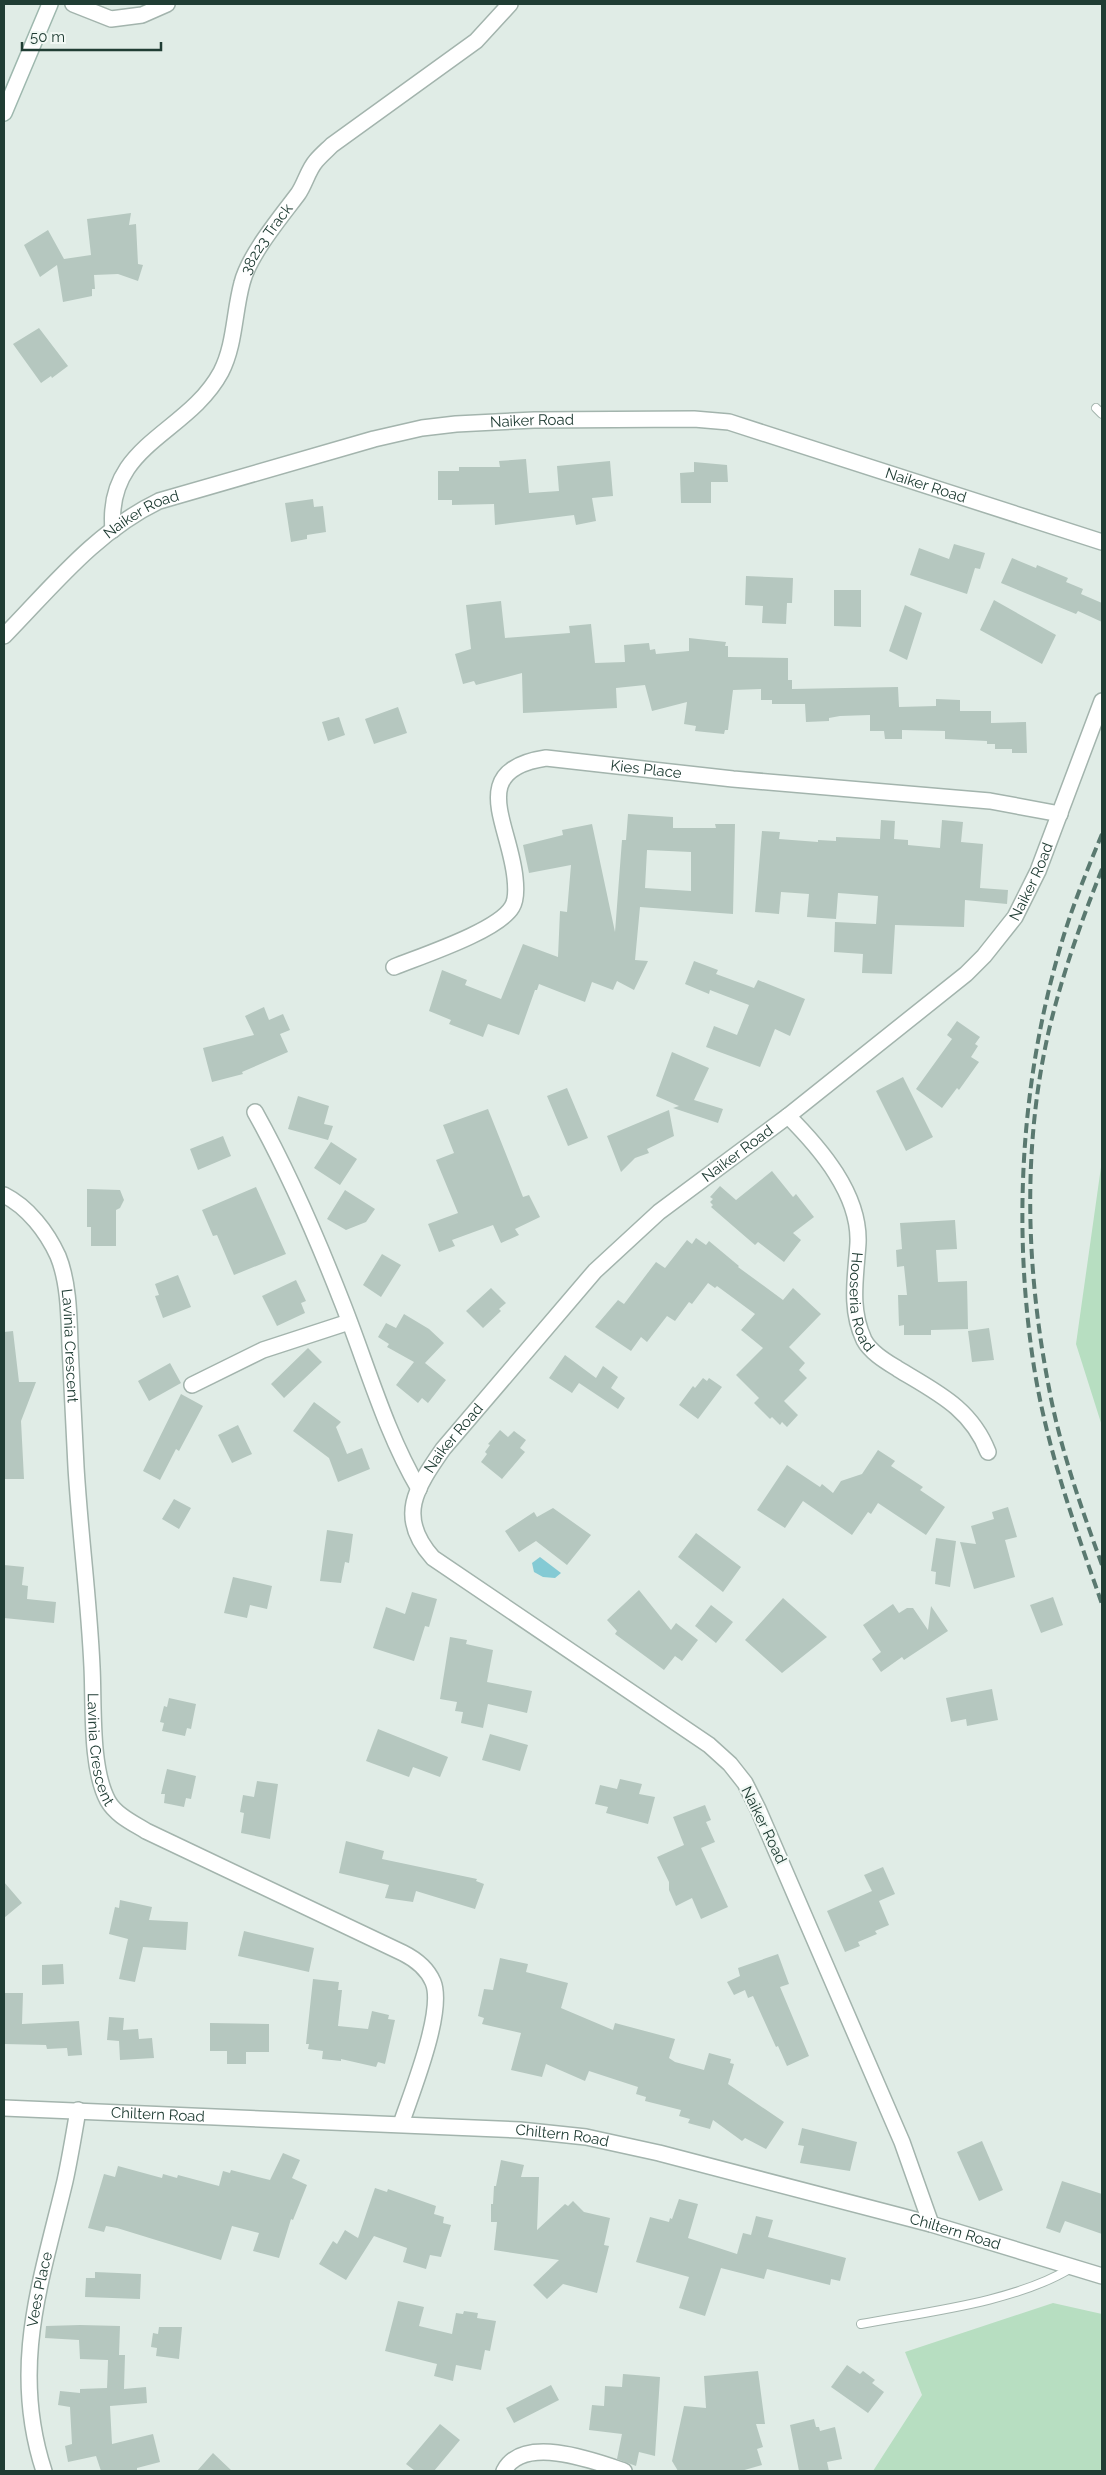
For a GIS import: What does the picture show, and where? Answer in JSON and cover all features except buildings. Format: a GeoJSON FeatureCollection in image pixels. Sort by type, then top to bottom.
{"type":"FeatureCollection","features":[{"type":"Feature","properties":{"kind":"street"},"geometry":{"type":"LineString","coordinates":[[4,113],[50,4]]}},
{"type":"Feature","properties":{"kind":"street"},"geometry":{"type":"LineString","coordinates":[[73,4],[110,19],[142,15],[167,4]]}},
{"type":"Feature","properties":{"kind":"street","name":"38223 Track"},"geometry":{"type":"LineString","coordinates":[[113,530],[111,512],[120,480],[130,462],[186,414],[211,386],[221,371],[230,348],[242,281],[264,240],[298,193],[315,161],[332,145],[476,41],[510,4]]}},
{"type":"Feature","properties":{"kind":"street","name":"Naiker Road"},"geometry":{"type":"LineString","coordinates":[[4,636],[70,565],[93,544],[138,512],[183,493],[422,428],[456,424],[534,420],[694,419],[729,422],[756,429],[1102,542]]}},
{"type":"Feature","properties":{"kind":"street","name":"Naiker Road"},"geometry":{"type":"LineString","coordinates":[[931,2224],[886,2106],[781,1860],[744,1783],[730,1764],[709,1745],[433,1558],[420,1544],[414,1531],[414,1508],[423,1478],[443,1449],[595,1271],[618,1248],[659,1212],[788,1116],[966,974],[984,956],[1015,917],[1038,871],[1102,701]]}},
{"type":"Feature","properties":{"kind":"street","name":"Kies Place"},"geometry":{"type":"LineString","coordinates":[[394,967],[478,932],[503,918],[513,907],[516,891],[514,870],[498,794],[501,780],[512,768],[527,761],[546,758],[732,779],[980,800],[1060,814]]}},
{"type":"Feature","properties":{"kind":"street"},"geometry":{"type":"LineString","coordinates":[[255,1112],[281,1158],[349,1322],[399,1452],[419,1489]]}},
{"type":"Feature","properties":{"kind":"street","name":"Hooseria Road"},"geometry":{"type":"LineString","coordinates":[[788,1116],[814,1141],[848,1196],[856,1220],[858,1242],[853,1279],[855,1303],[858,1326],[866,1342],[882,1359],[960,1409],[982,1435],[988,1452]]}},
{"type":"Feature","properties":{"kind":"street","name":"Lavinia Crescent"},"geometry":{"type":"LineString","coordinates":[[4,1195],[28,1212],[42,1230],[58,1257],[64,1281],[68,1314],[76,1468],[92,1665],[96,1748],[98,1768],[108,1802],[121,1816],[146,1831],[403,1953],[417,1961],[427,1971],[434,1984],[434,2013],[423,2057],[401,2124]]}},
{"type":"Feature","properties":{"kind":"street"},"geometry":{"type":"LineString","coordinates":[[192,1385],[263,1350],[349,1322]]}},
{"type":"Feature","properties":{"kind":"street","name":"Chiltern Road"},"geometry":{"type":"LineString","coordinates":[[4,2108],[401,2124],[520,2130],[586,2137],[659,2153],[931,2224],[1102,2276]]}},
{"type":"Feature","properties":{"kind":"street","name":"Vees Place"},"geometry":{"type":"LineString","coordinates":[[44,2471],[35,2435],[30,2401],[28,2362],[30,2330],[34,2305],[65,2179],[78,2110]]}},
{"type":"Feature","properties":{"kind":"street"},"geometry":{"type":"LineString","coordinates":[[504,2471],[509,2463],[518,2458],[534,2453],[556,2453],[577,2456],[624,2471]]}},
{"type":"Feature","properties":{"kind":"lane"},"geometry":{"type":"LineString","coordinates":[[1096,408],[1102,414]]}},
{"type":"Feature","properties":{"kind":"lane"},"geometry":{"type":"LineString","coordinates":[[861,2324],[1014,2293],[1051,2280],[1072,2267]]}},
{"type":"Feature","properties":{"kind":"green space"},"geometry":{"type":"Polygon","coordinates":[[[1102,1160],[1102,1426],[1076,1344],[1102,1160]]]}},
{"type":"Feature","properties":{"kind":"green space"},"geometry":{"type":"Polygon","coordinates":[[[1053,2303],[1102,2314],[1102,2471],[873,2471],[922,2395],[905,2352],[1053,2303]]]}},
{"type":"Feature","properties":{"kind":"water"},"geometry":{"type":"Polygon","coordinates":[[[540,1557],[561,1573],[555,1578],[543,1577],[534,1572],[532,1563],[540,1557]]]}},
{"type":"Feature","properties":{"kind":"railway"},"geometry":{"type":"LineString","coordinates":[[1102,834],[1072,911],[1049,990],[1038,1043],[1030,1097],[1024,1151],[1022,1205],[1027,1313],[1034,1367],[1046,1428],[1063,1487],[1102,1604]]}},
{"type":"Feature","properties":{"kind":"railway"},"geometry":{"type":"LineString","coordinates":[[1102,869],[1072,949],[1049,1030],[1040,1074],[1034,1119],[1030,1209],[1036,1299],[1041,1344],[1049,1388],[1065,1455],[1102,1565]]}}]}
